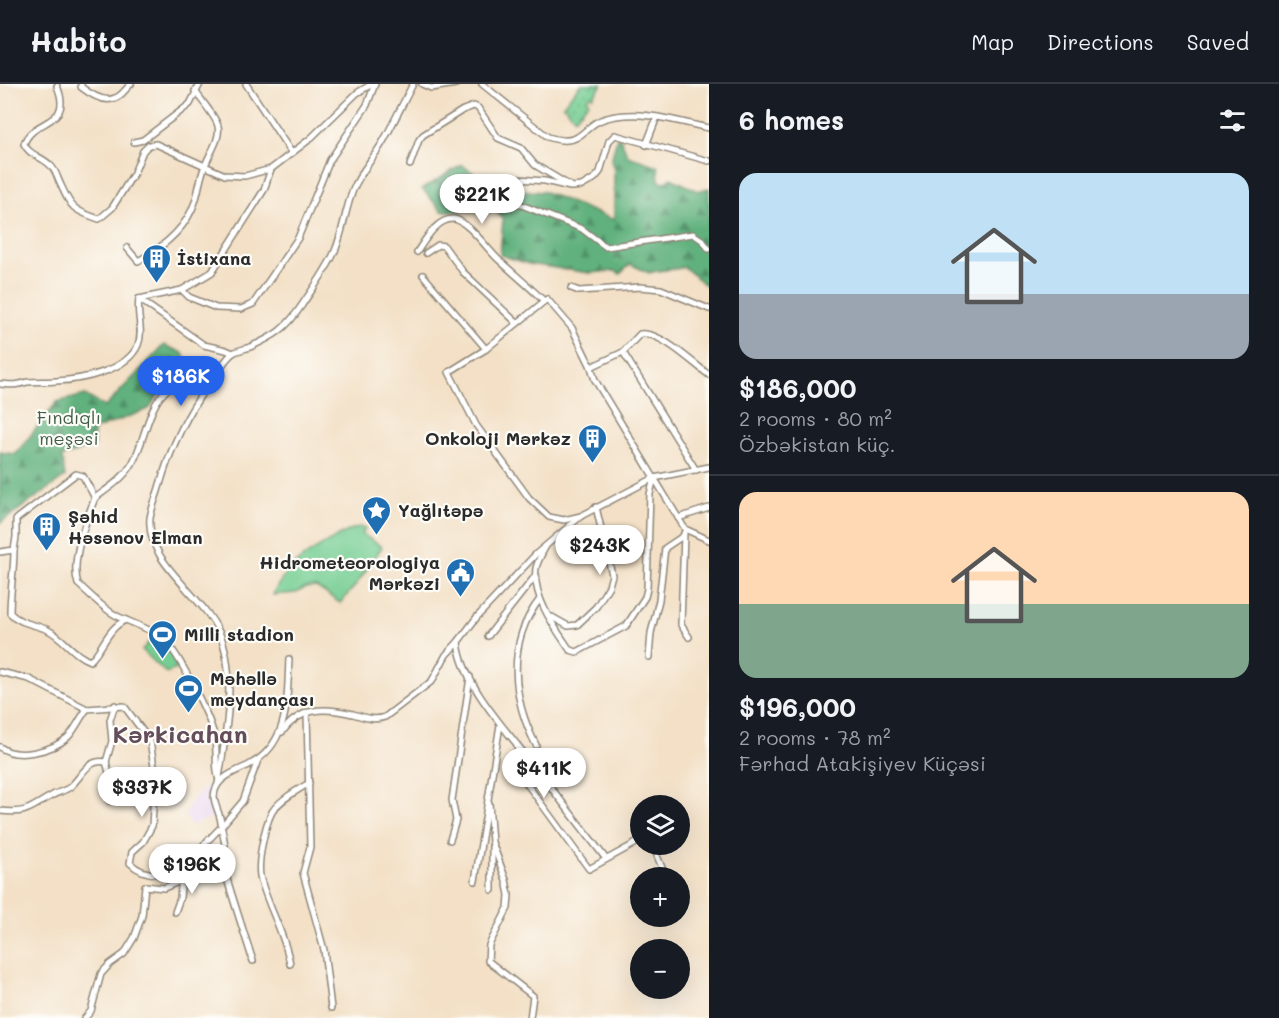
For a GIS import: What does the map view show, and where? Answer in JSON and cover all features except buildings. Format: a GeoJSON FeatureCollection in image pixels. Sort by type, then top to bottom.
{"type":"FeatureCollection","features":[{"type":"Feature","properties":{"kind":"street"},"geometry":{"type":"LineString","coordinates":[[134,142],[143,140],[190,104],[200,84]]}},
{"type":"Feature","properties":{"kind":"street"},"geometry":{"type":"LineString","coordinates":[[246,84],[291,152]]}},
{"type":"Feature","properties":{"kind":"street"},"geometry":{"type":"LineString","coordinates":[[57,86],[62,98],[61,109],[57,116],[27,137],[24,144],[28,151],[48,162],[53,168],[71,207],[99,219],[112,208],[134,173],[143,151],[149,146],[156,144],[225,175],[237,177],[271,169],[327,124],[357,93],[374,84]]}},
{"type":"Feature","properties":{"kind":"street"},"geometry":{"type":"LineString","coordinates":[[182,290],[189,297],[216,308],[241,309],[253,304],[298,238],[330,160],[367,105],[374,84]]}},
{"type":"Feature","properties":{"kind":"street"},"geometry":{"type":"LineString","coordinates":[[253,961],[223,867],[225,847],[214,799],[224,757],[228,711],[223,645],[219,631],[199,600],[172,571],[155,548],[150,518],[171,454],[190,413],[212,380],[232,354],[279,333],[306,300],[335,251],[357,182],[383,142],[413,84]]}},
{"type":"Feature","properties":{"kind":"street"},"geometry":{"type":"LineString","coordinates":[[422,84],[431,88],[456,84]]}},
{"type":"Feature","properties":{"kind":"street"},"geometry":{"type":"LineString","coordinates":[[482,84],[548,137],[558,140],[573,140],[606,118],[646,114],[709,128]]}},
{"type":"Feature","properties":{"kind":"street"},"geometry":{"type":"LineString","coordinates":[[81,86],[92,95],[108,100],[116,98],[129,85]]}},
{"type":"Feature","properties":{"kind":"street"},"geometry":{"type":"LineString","coordinates":[[128,248],[138,261],[175,234],[187,221],[204,166],[218,136],[218,125],[195,91]]}},
{"type":"Feature","properties":{"kind":"street"},"geometry":{"type":"LineString","coordinates":[[410,165],[418,140],[423,135],[463,110],[474,106],[478,108],[498,138],[520,148],[535,165],[572,187]]}},
{"type":"Feature","properties":{"kind":"street"},"geometry":{"type":"LineString","coordinates":[[646,145],[657,117]]}},
{"type":"Feature","properties":{"kind":"street"},"geometry":{"type":"LineString","coordinates":[[709,161],[615,135],[609,141],[600,172],[596,178],[582,186],[572,187],[545,181],[518,179],[514,185],[514,202],[582,229],[606,247],[693,234],[709,249]]}},
{"type":"Feature","properties":{"kind":"street"},"geometry":{"type":"LineString","coordinates":[[139,298],[182,290],[212,272],[264,190],[271,169]]}},
{"type":"Feature","properties":{"kind":"street"},"geometry":{"type":"LineString","coordinates":[[417,252],[439,224],[448,220],[457,220],[544,301]]}},
{"type":"Feature","properties":{"kind":"street"},"geometry":{"type":"LineString","coordinates":[[426,253],[438,244],[444,246],[463,272],[517,323]]}},
{"type":"Feature","properties":{"kind":"street"},"geometry":{"type":"LineString","coordinates":[[423,275],[486,349]]}},
{"type":"Feature","properties":{"kind":"street"},"geometry":{"type":"LineString","coordinates":[[571,288],[579,291],[640,287],[661,289],[709,309]]}},
{"type":"Feature","properties":{"kind":"street"},"geometry":{"type":"LineString","coordinates":[[139,298],[204,345],[226,350],[232,354]]}},
{"type":"Feature","properties":{"kind":"street"},"geometry":{"type":"LineString","coordinates":[[0,384],[19,385],[27,382],[76,379],[122,364],[132,355],[138,345],[139,298]]}},
{"type":"Feature","properties":{"kind":"street"},"geometry":{"type":"LineString","coordinates":[[581,516],[564,520],[549,517],[529,498],[477,425],[449,372],[486,349],[547,298],[572,328],[595,380],[685,529],[709,540]]}},
{"type":"Feature","properties":{"kind":"street"},"geometry":{"type":"LineString","coordinates":[[591,367],[623,352],[640,334],[649,334],[672,347],[709,375]]}},
{"type":"Feature","properties":{"kind":"street"},"geometry":{"type":"LineString","coordinates":[[623,352],[696,470]]}},
{"type":"Feature","properties":{"kind":"street"},"geometry":{"type":"LineString","coordinates":[[212,380],[201,383],[185,380],[166,389],[154,406],[128,470],[122,479],[95,498],[75,569],[78,584],[115,615],[156,634],[166,642],[198,694],[215,739],[218,781]]}},
{"type":"Feature","properties":{"kind":"street"},"geometry":{"type":"LineString","coordinates":[[218,781],[253,763],[270,749],[288,724],[298,715],[307,712],[335,711],[379,719],[385,717],[432,681],[451,648],[477,617],[548,542],[581,516],[654,478],[709,467]]}},
{"type":"Feature","properties":{"kind":"street"},"geometry":{"type":"LineString","coordinates":[[95,498],[86,480],[79,474],[69,478],[16,520],[10,614],[15,619],[52,633],[77,654],[90,661],[107,637],[127,620]]}},
{"type":"Feature","properties":{"kind":"street"},"geometry":{"type":"LineString","coordinates":[[548,542],[537,566],[536,575],[540,599],[570,650],[577,652],[626,626],[645,597],[648,589],[649,506],[654,478]]}},
{"type":"Feature","properties":{"kind":"street"},"geometry":{"type":"LineString","coordinates":[[549,615],[568,626],[577,625],[596,608],[609,586],[612,575],[596,507]]}},
{"type":"Feature","properties":{"kind":"street"},"geometry":{"type":"LineString","coordinates":[[678,518],[709,508]]}},
{"type":"Feature","properties":{"kind":"street"},"geometry":{"type":"LineString","coordinates":[[685,529],[682,536],[681,625],[689,637]]}},
{"type":"Feature","properties":{"kind":"street"},"geometry":{"type":"LineString","coordinates":[[650,657],[651,633],[659,600],[665,548],[682,536]]}},
{"type":"Feature","properties":{"kind":"street"},"geometry":{"type":"LineString","coordinates":[[0,552],[14,550]]}},
{"type":"Feature","properties":{"kind":"street"},"geometry":{"type":"LineString","coordinates":[[488,636],[536,575]]}},
{"type":"Feature","properties":{"kind":"street"},"geometry":{"type":"LineString","coordinates":[[536,745],[519,699],[515,674],[521,635],[529,615],[540,599]]}},
{"type":"Feature","properties":{"kind":"street"},"geometry":{"type":"LineString","coordinates":[[458,642],[459,654],[470,677],[500,725],[606,859]]}},
{"type":"Feature","properties":{"kind":"street"},"geometry":{"type":"LineString","coordinates":[[279,736],[286,714],[290,659]]}},
{"type":"Feature","properties":{"kind":"street"},"geometry":{"type":"LineString","coordinates":[[0,672],[29,679],[87,709],[124,706],[150,741],[155,773],[153,826],[143,842],[132,852],[130,865],[159,875],[186,866]]}},
{"type":"Feature","properties":{"kind":"street"},"geometry":{"type":"LineString","coordinates":[[450,840],[456,820],[452,800],[470,677]]}},
{"type":"Feature","properties":{"kind":"street"},"geometry":{"type":"LineString","coordinates":[[110,801],[110,777],[106,762],[112,741],[110,720],[115,705]]}},
{"type":"Feature","properties":{"kind":"street"},"geometry":{"type":"LineString","coordinates":[[0,747],[14,753],[22,753],[60,743],[69,736],[87,709]]}},
{"type":"Feature","properties":{"kind":"street"},"geometry":{"type":"LineString","coordinates":[[307,712],[310,847],[303,873],[324,950],[331,1008]]}},
{"type":"Feature","properties":{"kind":"street"},"geometry":{"type":"LineString","coordinates":[[475,881],[500,725]]}},
{"type":"Feature","properties":{"kind":"street"},"geometry":{"type":"LineString","coordinates":[[518,745],[519,766],[524,780],[589,869],[630,846]]}},
{"type":"Feature","properties":{"kind":"street"},"geometry":{"type":"LineString","coordinates":[[85,1018],[91,1011],[101,974],[124,954],[134,938],[142,916],[145,886],[169,887],[178,882],[186,866],[243,801],[260,757]]}},
{"type":"Feature","properties":{"kind":"street"},"geometry":{"type":"LineString","coordinates":[[0,811],[18,813],[32,809],[68,788],[93,762],[106,762]]}},
{"type":"Feature","properties":{"kind":"street"},"geometry":{"type":"LineString","coordinates":[[290,964],[288,949],[260,878],[260,854],[272,812],[294,792],[309,783]]}},
{"type":"Feature","properties":{"kind":"street"},"geometry":{"type":"LineString","coordinates":[[489,803],[492,890]]}},
{"type":"Feature","properties":{"kind":"street"},"geometry":{"type":"LineString","coordinates":[[492,842],[509,895],[508,908],[489,945],[488,961],[533,996],[530,1018]]}},
{"type":"Feature","properties":{"kind":"street"},"geometry":{"type":"LineString","coordinates":[[175,912],[180,898],[182,876]]}},
{"type":"Feature","properties":{"kind":"shaded area"},"geometry":{"type":"Polygon","coordinates":[[[206,786],[213,789],[213,806],[217,816],[191,825],[185,816],[191,801],[206,786]]]}},
{"type":"Feature","properties":{"kind":"green space"},"geometry":{"type":"Polygon","coordinates":[[[581,84],[602,84],[593,97],[591,95],[587,99],[589,102],[575,118],[563,105],[581,84]]]}},
{"type":"Feature","properties":{"kind":"green space"},"geometry":{"type":"Polygon","coordinates":[[[617,137],[620,138],[628,156],[658,166],[659,181],[667,182],[671,178],[698,191],[709,188],[709,288],[684,267],[649,273],[630,264],[620,274],[616,271],[589,273],[529,264],[500,255],[503,219],[495,211],[442,211],[422,189],[462,165],[496,189],[545,192],[614,220],[614,169],[611,161],[617,137]]]}},
{"type":"Feature","properties":{"kind":"green space","name":"Fındıqlı meşəsi"},"geometry":{"type":"Polygon","coordinates":[[[164,345],[183,353],[190,374],[163,387],[149,409],[94,430],[94,446],[62,457],[65,477],[0,523],[0,452],[16,454],[57,402],[85,395],[105,407],[164,345]]]}},
{"type":"Feature","properties":{"kind":"green space"},"geometry":{"type":"Polygon","coordinates":[[[359,527],[365,528],[362,534],[382,547],[356,585],[340,603],[316,587],[305,588],[296,593],[273,595],[287,573],[305,556],[338,536],[359,527]]]}},
{"type":"Feature","properties":{"kind":"green space","name":"Milli stadion"},"geometry":{"type":"Polygon","coordinates":[[[149,642],[168,646],[179,668],[166,673],[142,650],[149,642]]]}},
{"type":"Feature","properties":{"kind":"place","name":"İstixana"},"geometry":{"type":"Point","coordinates":[156,284]}},
{"type":"Feature","properties":{"kind":"place","name":"Onkoloji Mərkəz"},"geometry":{"type":"Point","coordinates":[592,464]}},
{"type":"Feature","properties":{"kind":"place","name":"Yağlıtəpə"},"geometry":{"type":"Point","coordinates":[377,536]}},
{"type":"Feature","properties":{"kind":"place","name":"Şəhid Həsənov Elman"},"geometry":{"type":"Point","coordinates":[47,552]}},
{"type":"Feature","properties":{"kind":"place","name":"Hidrometeorologiya Mərkəzi"},"geometry":{"type":"Point","coordinates":[461,598]}},
{"type":"Feature","properties":{"kind":"place","name":"Milli stadion"},"geometry":{"type":"Point","coordinates":[163,660]}},
{"type":"Feature","properties":{"kind":"place","name":"Məhəllə meydançası"},"geometry":{"type":"Point","coordinates":[189,714]}},
{"type":"Feature","properties":{"kind":"district","name":"Kərkicahan"},"geometry":{"type":"Point","coordinates":[180,733]}}]}
